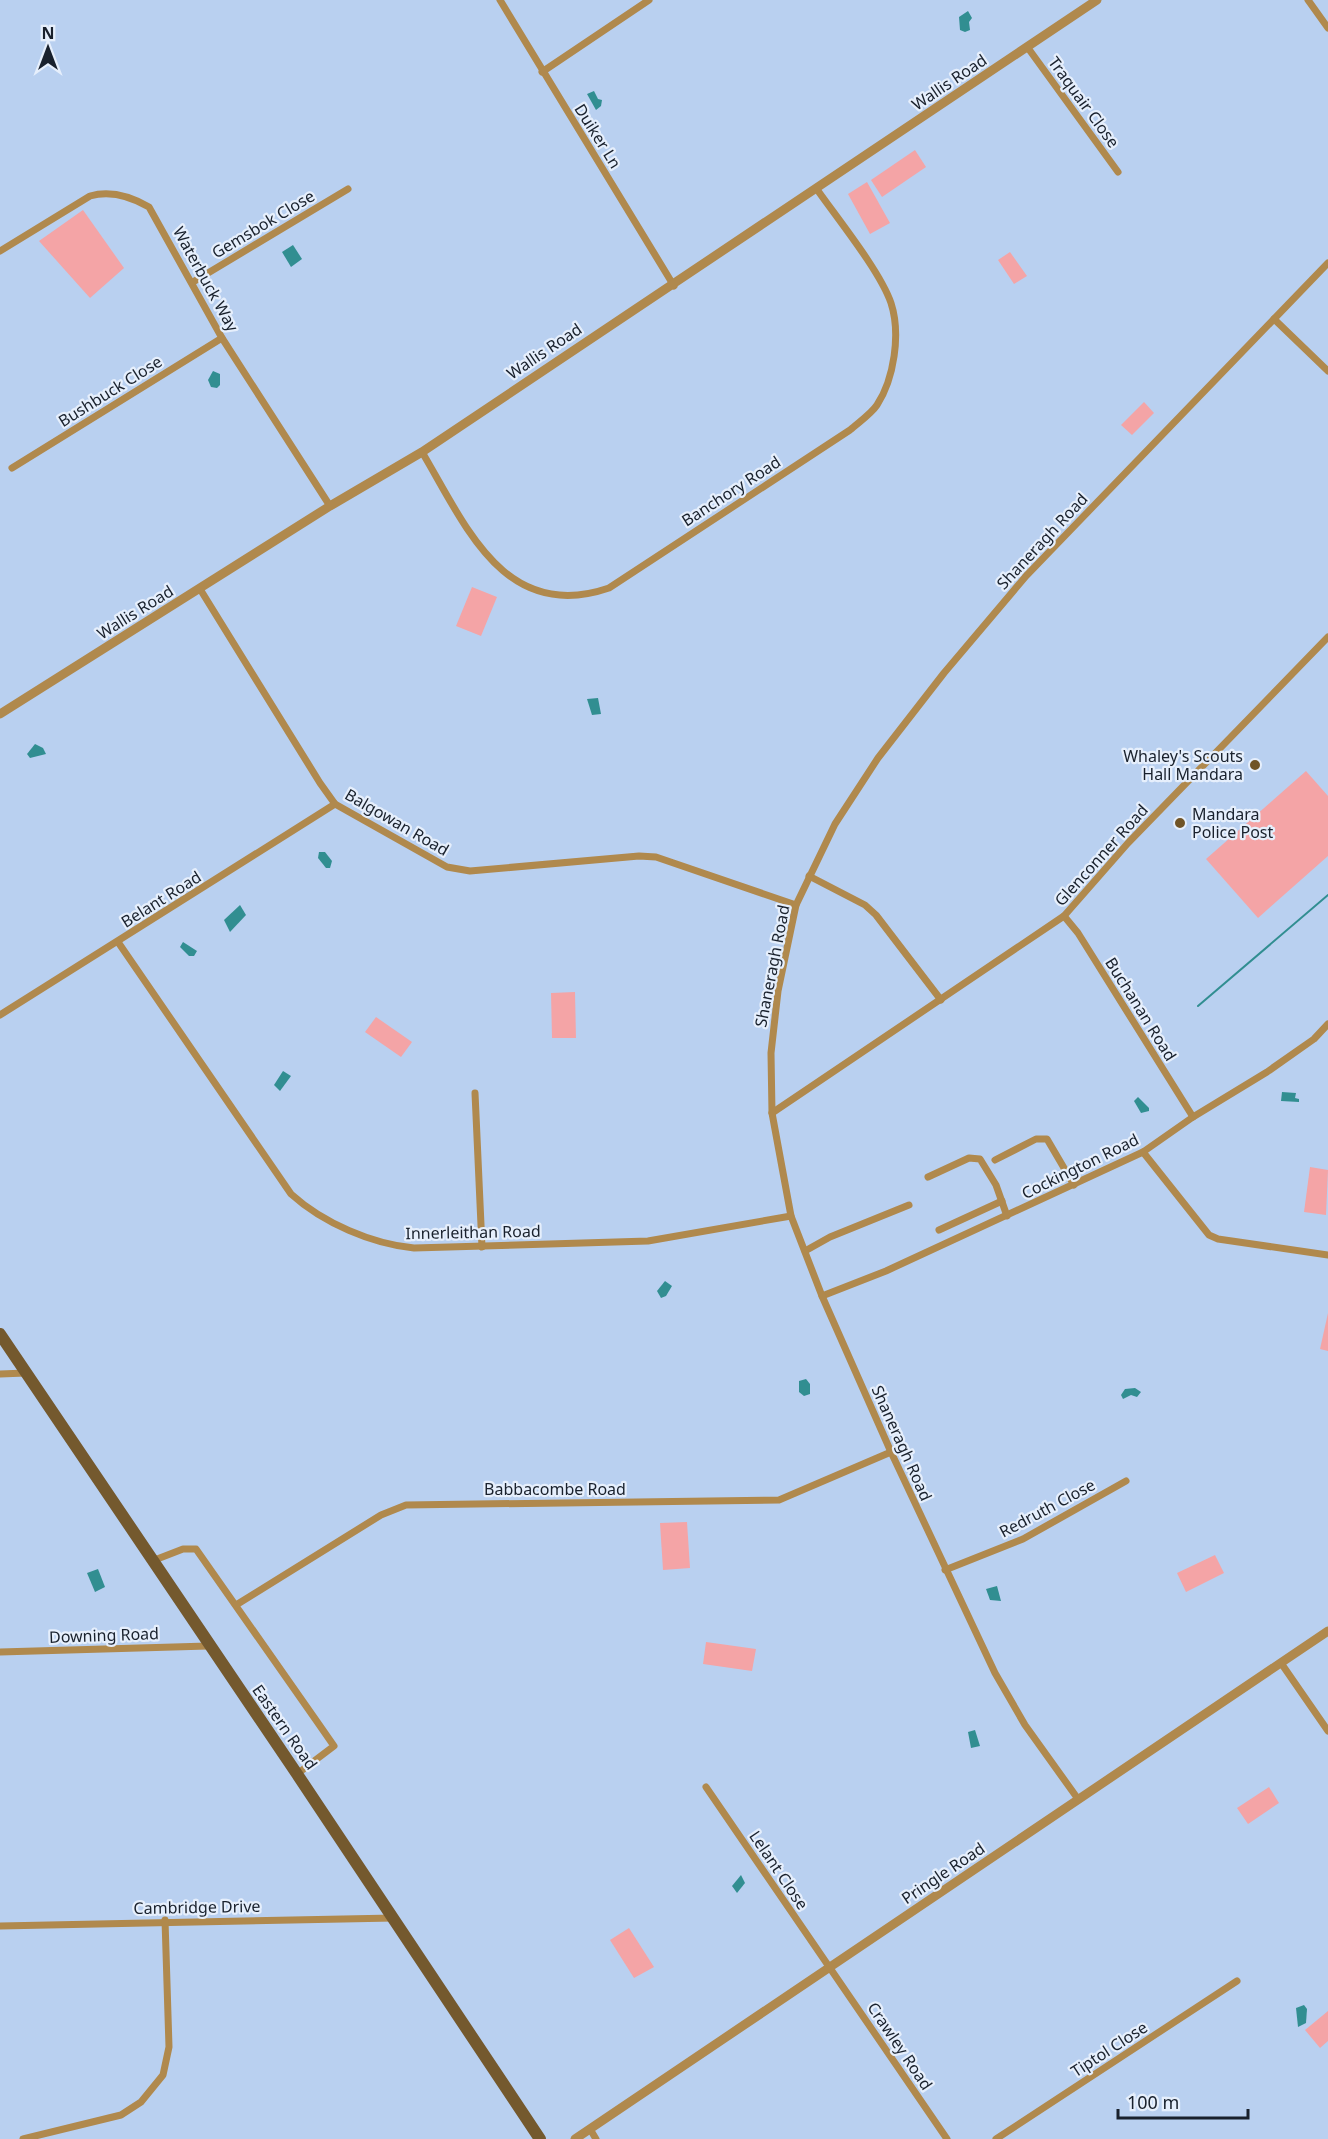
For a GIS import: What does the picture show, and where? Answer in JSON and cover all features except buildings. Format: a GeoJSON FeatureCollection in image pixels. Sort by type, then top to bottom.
{"type":"FeatureCollection","features":[{"type":"Feature","properties":{"kind":"main road","name":"Eastern Road"},"geometry":{"type":"LineString","coordinates":[[0,1334],[208,1646],[394,1918],[540,2139]]}},
{"type":"Feature","properties":{"kind":"street","name":"Duiker Ln"},"geometry":{"type":"LineString","coordinates":[[500,0],[674,285]]}},
{"type":"Feature","properties":{"kind":"street"},"geometry":{"type":"LineString","coordinates":[[542,72],[649,0]]}},
{"type":"Feature","properties":{"kind":"street","name":"Wallis Road"},"geometry":{"type":"LineString","coordinates":[[0,714],[330,506],[422,452],[1097,0]]}},
{"type":"Feature","properties":{"kind":"street"},"geometry":{"type":"LineString","coordinates":[[1308,0],[1328,28]]}},
{"type":"Feature","properties":{"kind":"street","name":"Traquair Close"},"geometry":{"type":"LineString","coordinates":[[1028,48],[1118,172]]}},
{"type":"Feature","properties":{"kind":"street","name":"Banchory Road"},"geometry":{"type":"LineString","coordinates":[[422,452],[479,546],[502,572],[532,588],[575,595],[609,588],[850,430],[876,406],[891,377],[895,335],[891,304],[875,274],[816,188]]}},
{"type":"Feature","properties":{"kind":"street","name":"Gemsbok Close"},"geometry":{"type":"LineString","coordinates":[[193,282],[348,189]]}},
{"type":"Feature","properties":{"kind":"street","name":"Waterbuck Way"},"geometry":{"type":"LineString","coordinates":[[0,251],[90,196],[102,193],[120,195],[136,199],[149,207],[193,282],[222,338],[330,506]]}},
{"type":"Feature","properties":{"kind":"street","name":"Shaneragh Road"},"geometry":{"type":"LineString","coordinates":[[1078,1799],[1025,1725],[995,1673],[945,1570],[822,1296],[791,1216],[772,1113],[771,1053],[774,1018],[796,905],[835,824],[878,758],[944,673],[1026,576],[1328,263]]}},
{"type":"Feature","properties":{"kind":"street"},"geometry":{"type":"LineString","coordinates":[[1274,319],[1328,371]]}},
{"type":"Feature","properties":{"kind":"street","name":"Bushbuck Close"},"geometry":{"type":"LineString","coordinates":[[12,468],[222,338]]}},
{"type":"Feature","properties":{"kind":"street","name":"Balgowan Road"},"geometry":{"type":"LineString","coordinates":[[200,589],[320,783],[336,804],[447,867],[458,870],[639,856],[656,857],[796,905]]}},
{"type":"Feature","properties":{"kind":"street","name":"Glenconner Road"},"geometry":{"type":"LineString","coordinates":[[772,1113],[1064,916],[1128,843],[1328,637]]}},
{"type":"Feature","properties":{"kind":"street","name":"Belant Road"},"geometry":{"type":"LineString","coordinates":[[0,1015],[336,804]]}},
{"type":"Feature","properties":{"kind":"street"},"geometry":{"type":"LineString","coordinates":[[809,876],[865,904],[941,1000]]}},
{"type":"Feature","properties":{"kind":"street","name":"Buchanan Road"},"geometry":{"type":"LineString","coordinates":[[1064,916],[1078,933],[1193,1117]]}},
{"type":"Feature","properties":{"kind":"street","name":"Innerleithan Road"},"geometry":{"type":"LineString","coordinates":[[118,942],[284,1184],[304,1205],[389,1246],[482,1247],[648,1241],[791,1216]]}},
{"type":"Feature","properties":{"kind":"street","name":"Cockington Road"},"geometry":{"type":"LineString","coordinates":[[822,1296],[886,1271],[1143,1152],[1193,1117],[1314,1040],[1328,1024]]}},
{"type":"Feature","properties":{"kind":"street"},"geometry":{"type":"LineString","coordinates":[[475,1093],[482,1247]]}},
{"type":"Feature","properties":{"kind":"street"},"geometry":{"type":"LineString","coordinates":[[995,1160],[1036,1139],[1047,1139],[1074,1185]]}},
{"type":"Feature","properties":{"kind":"street"},"geometry":{"type":"LineString","coordinates":[[1143,1152],[1209,1235],[1218,1239],[1328,1255]]}},
{"type":"Feature","properties":{"kind":"street"},"geometry":{"type":"LineString","coordinates":[[928,1177],[969,1158],[980,1159],[996,1185],[1008,1216]]}},
{"type":"Feature","properties":{"kind":"street"},"geometry":{"type":"LineString","coordinates":[[939,1230],[1002,1201]]}},
{"type":"Feature","properties":{"kind":"street"},"geometry":{"type":"LineString","coordinates":[[805,1251],[830,1237],[909,1204]]}},
{"type":"Feature","properties":{"kind":"street"},"geometry":{"type":"LineString","coordinates":[[0,1374],[26,1373]]}},
{"type":"Feature","properties":{"kind":"street","name":"Babbacombe Road"},"geometry":{"type":"LineString","coordinates":[[236,1605],[381,1515],[406,1506],[779,1500],[891,1452]]}},
{"type":"Feature","properties":{"kind":"street","name":"Redruth Close"},"geometry":{"type":"LineString","coordinates":[[945,1570],[1023,1539],[1126,1481]]}},
{"type":"Feature","properties":{"kind":"street"},"geometry":{"type":"LineString","coordinates":[[152,1561],[183,1549],[194,1548],[334,1746],[297,1774]]}},
{"type":"Feature","properties":{"kind":"street","name":"Pringle Road"},"geometry":{"type":"LineString","coordinates":[[575,2139],[1328,1631]]}},
{"type":"Feature","properties":{"kind":"street","name":"Downing Road"},"geometry":{"type":"LineString","coordinates":[[0,1652],[208,1646]]}},
{"type":"Feature","properties":{"kind":"street"},"geometry":{"type":"LineString","coordinates":[[1281,1663],[1328,1731]]}},
{"type":"Feature","properties":{"kind":"street","name":"Lelant Close"},"geometry":{"type":"LineString","coordinates":[[706,1787],[830,1968]]}},
{"type":"Feature","properties":{"kind":"street","name":"Cambridge Drive"},"geometry":{"type":"LineString","coordinates":[[0,1926],[165,1920],[394,1918]]}},
{"type":"Feature","properties":{"kind":"street"},"geometry":{"type":"LineString","coordinates":[[22,2139],[121,2115],[141,2102],[163,2074],[169,2047],[165,1920]]}},
{"type":"Feature","properties":{"kind":"street","name":"Crawley Road"},"geometry":{"type":"LineString","coordinates":[[830,1968],[947,2139]]}},
{"type":"Feature","properties":{"kind":"street","name":"Tiptol Close"},"geometry":{"type":"LineString","coordinates":[[996,2139],[1237,1981]]}},
{"type":"Feature","properties":{"kind":"street"},"geometry":{"type":"LineString","coordinates":[[590,2129],[596,2139]]}},
{"type":"Feature","properties":{"kind":"shaded area"},"geometry":{"type":"Polygon","coordinates":[[[968,11],[972,18],[969,22],[970,30],[965,32],[960,30],[959,17],[968,11]]]}},
{"type":"Feature","properties":{"kind":"shaded area"},"geometry":{"type":"Polygon","coordinates":[[[594,91],[598,99],[602,100],[601,106],[596,110],[587,94],[594,91]]]}},
{"type":"Feature","properties":{"kind":"shaded area"},"geometry":{"type":"Polygon","coordinates":[[[915,150],[926,167],[882,197],[871,180],[915,150]]]}},
{"type":"Feature","properties":{"kind":"shaded area"},"geometry":{"type":"Polygon","coordinates":[[[867,182],[890,223],[870,234],[848,194],[867,182]]]}},
{"type":"Feature","properties":{"kind":"shaded area"},"geometry":{"type":"Polygon","coordinates":[[[83,210],[124,268],[90,298],[39,241],[83,210]]]}},
{"type":"Feature","properties":{"kind":"shaded area"},"geometry":{"type":"Polygon","coordinates":[[[293,245],[302,259],[291,267],[282,252],[293,245]]]}},
{"type":"Feature","properties":{"kind":"shaded area"},"geometry":{"type":"Polygon","coordinates":[[[1010,252],[1027,276],[1014,284],[998,260],[1010,252]]]}},
{"type":"Feature","properties":{"kind":"shaded area"},"geometry":{"type":"Polygon","coordinates":[[[213,371],[220,374],[220,385],[217,388],[211,387],[208,380],[213,371]]]}},
{"type":"Feature","properties":{"kind":"shaded area"},"geometry":{"type":"Polygon","coordinates":[[[1144,402],[1154,413],[1132,435],[1121,425],[1144,402]]]}},
{"type":"Feature","properties":{"kind":"shaded area"},"geometry":{"type":"Polygon","coordinates":[[[472,587],[497,597],[481,636],[456,626],[472,587]]]}},
{"type":"Feature","properties":{"kind":"shaded area"},"geometry":{"type":"Polygon","coordinates":[[[598,698],[601,714],[592,715],[587,699],[598,698]]]}},
{"type":"Feature","properties":{"kind":"shaded area"},"geometry":{"type":"Polygon","coordinates":[[[35,744],[43,748],[46,754],[30,758],[27,754],[35,744]]]}},
{"type":"Feature","properties":{"kind":"shaded area"},"geometry":{"type":"Polygon","coordinates":[[[1306,771],[1328,796],[1328,856],[1258,918],[1206,859],[1306,771]]]}},
{"type":"Feature","properties":{"kind":"shaded area"},"geometry":{"type":"Polygon","coordinates":[[[319,852],[325,852],[332,861],[330,868],[326,868],[318,858],[319,852]]]}},
{"type":"Feature","properties":{"kind":"shaded area"},"geometry":{"type":"Polygon","coordinates":[[[240,905],[246,915],[230,932],[224,920],[240,905]]]}},
{"type":"Feature","properties":{"kind":"shaded area"},"geometry":{"type":"Polygon","coordinates":[[[183,942],[197,951],[194,956],[189,956],[180,947],[183,942]]]}},
{"type":"Feature","properties":{"kind":"shaded area"},"geometry":{"type":"Polygon","coordinates":[[[575,992],[576,1038],[552,1038],[551,993],[575,992]]]}},
{"type":"Feature","properties":{"kind":"shaded area"},"geometry":{"type":"Polygon","coordinates":[[[376,1017],[412,1042],[401,1057],[365,1032],[376,1017]]]}},
{"type":"Feature","properties":{"kind":"shaded area"},"geometry":{"type":"Polygon","coordinates":[[[283,1071],[291,1076],[280,1091],[274,1085],[283,1071]]]}},
{"type":"Feature","properties":{"kind":"shaded area"},"geometry":{"type":"Polygon","coordinates":[[[1282,1092],[1296,1093],[1295,1098],[1299,1099],[1299,1102],[1281,1101],[1282,1092]]]}},
{"type":"Feature","properties":{"kind":"shaded area"},"geometry":{"type":"Polygon","coordinates":[[[1138,1097],[1149,1108],[1149,1111],[1141,1113],[1134,1101],[1138,1097]]]}},
{"type":"Feature","properties":{"kind":"shaded area"},"geometry":{"type":"Polygon","coordinates":[[[1310,1167],[1328,1170],[1326,1215],[1304,1212],[1310,1167]]]}},
{"type":"Feature","properties":{"kind":"shaded area"},"geometry":{"type":"Polygon","coordinates":[[[665,1281],[672,1286],[666,1296],[661,1298],[657,1291],[665,1281]]]}},
{"type":"Feature","properties":{"kind":"shaded area"},"geometry":{"type":"Polygon","coordinates":[[[1328,1313],[1328,1351],[1320,1349],[1328,1313]]]}},
{"type":"Feature","properties":{"kind":"shaded area"},"geometry":{"type":"Polygon","coordinates":[[[806,1379],[810,1384],[810,1394],[804,1396],[799,1392],[799,1381],[806,1379]]]}},
{"type":"Feature","properties":{"kind":"shaded area"},"geometry":{"type":"Polygon","coordinates":[[[1135,1388],[1141,1392],[1137,1397],[1131,1395],[1123,1399],[1121,1395],[1125,1389],[1135,1388]]]}},
{"type":"Feature","properties":{"kind":"shaded area"},"geometry":{"type":"Polygon","coordinates":[[[687,1522],[690,1568],[663,1570],[660,1523],[687,1522]]]}},
{"type":"Feature","properties":{"kind":"shaded area"},"geometry":{"type":"Polygon","coordinates":[[[1215,1555],[1224,1573],[1186,1592],[1177,1573],[1215,1555]]]}},
{"type":"Feature","properties":{"kind":"shaded area"},"geometry":{"type":"Polygon","coordinates":[[[98,1569],[105,1587],[95,1592],[87,1573],[98,1569]]]}},
{"type":"Feature","properties":{"kind":"shaded area"},"geometry":{"type":"Polygon","coordinates":[[[997,1586],[1001,1601],[990,1600],[986,1589],[997,1586]]]}},
{"type":"Feature","properties":{"kind":"shaded area"},"geometry":{"type":"Polygon","coordinates":[[[706,1642],[756,1649],[752,1671],[703,1664],[706,1642]]]}},
{"type":"Feature","properties":{"kind":"shaded area"},"geometry":{"type":"Polygon","coordinates":[[[975,1730],[980,1746],[971,1748],[968,1732],[975,1730]]]}},
{"type":"Feature","properties":{"kind":"shaded area"},"geometry":{"type":"Polygon","coordinates":[[[1269,1787],[1279,1803],[1248,1824],[1237,1808],[1269,1787]]]}},
{"type":"Feature","properties":{"kind":"shaded area"},"geometry":{"type":"Polygon","coordinates":[[[741,1875],[745,1883],[737,1893],[732,1886],[741,1875]]]}},
{"type":"Feature","properties":{"kind":"shaded area"},"geometry":{"type":"Polygon","coordinates":[[[629,1928],[654,1967],[634,1978],[610,1940],[629,1928]]]}},
{"type":"Feature","properties":{"kind":"shaded area"},"geometry":{"type":"Polygon","coordinates":[[[1304,2005],[1307,2009],[1306,2023],[1298,2027],[1296,2008],[1304,2005]]]}},
{"type":"Feature","properties":{"kind":"shaded area"},"geometry":{"type":"Polygon","coordinates":[[[1328,2011],[1328,2041],[1320,2048],[1305,2030],[1328,2011]]]}},
{"type":"Feature","properties":{"kind":"waterway"},"geometry":{"type":"LineString","coordinates":[[1198,1006],[1328,895]]}},
{"type":"Feature","properties":{"kind":"place","name":"Whaley's Scouts Hall Mandara"},"geometry":{"type":"Point","coordinates":[1255,765]}},
{"type":"Feature","properties":{"kind":"place","name":"Mandara Police Post"},"geometry":{"type":"Point","coordinates":[1180,823]}}]}
